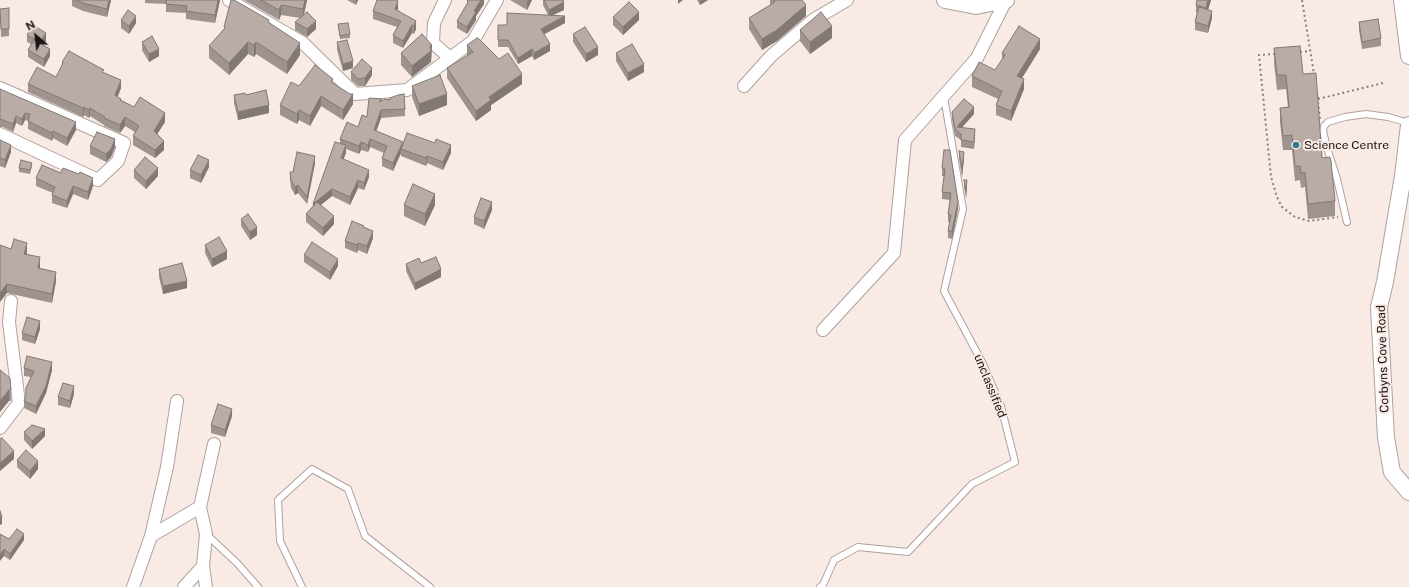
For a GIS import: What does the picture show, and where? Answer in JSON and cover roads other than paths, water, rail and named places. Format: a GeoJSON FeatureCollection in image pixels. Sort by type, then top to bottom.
{"type":"FeatureCollection","features":[{"type":"Feature","properties":{"kind":"main road"},"geometry":{"type":"LineString","coordinates":[[945,0],[976,6],[1006,0]]}},
{"type":"Feature","properties":{"kind":"main road"},"geometry":{"type":"LineString","coordinates":[[1402,0],[1409,56]]}},
{"type":"Feature","properties":{"kind":"main road","name":"Corbyns Cove Road"},"geometry":{"type":"LineString","coordinates":[[1409,124],[1402,183],[1380,307],[1386,438],[1392,472],[1409,492]]}},
{"type":"Feature","properties":{"kind":"street"},"geometry":{"type":"LineString","coordinates":[[229,0],[303,43],[354,94],[407,90],[473,41],[496,0]]}},
{"type":"Feature","properties":{"kind":"street"},"geometry":{"type":"LineString","coordinates":[[445,0],[434,23],[433,43],[450,58]]}},
{"type":"Feature","properties":{"kind":"street"},"geometry":{"type":"LineString","coordinates":[[744,86],[771,56],[813,20],[847,0]]}},
{"type":"Feature","properties":{"kind":"street"},"geometry":{"type":"LineString","coordinates":[[823,330],[894,253],[905,140],[977,58],[1006,0]]}},
{"type":"Feature","properties":{"kind":"street"},"geometry":{"type":"LineString","coordinates":[[0,88],[124,143],[118,161],[98,180],[0,134]]}},
{"type":"Feature","properties":{"kind":"street"},"geometry":{"type":"LineString","coordinates":[[0,428],[19,403],[9,322],[11,300]]}},
{"type":"Feature","properties":{"kind":"street"},"geometry":{"type":"LineString","coordinates":[[132,587],[151,536],[166,467],[177,401]]}},
{"type":"Feature","properties":{"kind":"street"},"geometry":{"type":"LineString","coordinates":[[206,587],[203,566],[206,534],[200,507],[214,444]]}},
{"type":"Feature","properties":{"kind":"street"},"geometry":{"type":"LineString","coordinates":[[151,536],[200,507]]}},
{"type":"Feature","properties":{"kind":"street"},"geometry":{"type":"LineString","coordinates":[[184,587],[203,566]]}},
{"type":"Feature","properties":{"kind":"lane","name":"unclassified"},"geometry":{"type":"LineString","coordinates":[[820,587],[823,585],[834,560],[858,547],[908,552],[972,484],[1015,462],[1001,406],[983,364],[944,291],[963,208],[944,95]]}},
{"type":"Feature","properties":{"kind":"lane"},"geometry":{"type":"LineString","coordinates":[[1346,219],[1337,179],[1327,148],[1323,131],[1324,126],[1328,122],[1345,117],[1366,114],[1409,124]]}},
{"type":"Feature","properties":{"kind":"lane"},"geometry":{"type":"LineString","coordinates":[[302,587],[280,541],[278,500],[312,469],[348,488],[366,536],[430,587]]}},
{"type":"Feature","properties":{"kind":"lane"},"geometry":{"type":"LineString","coordinates":[[206,534],[237,563],[258,587]]}},
{"type":"Feature","properties":{"kind":"place","name":"Science Centre"},"geometry":{"type":"Point","coordinates":[1296,145]}}]}
